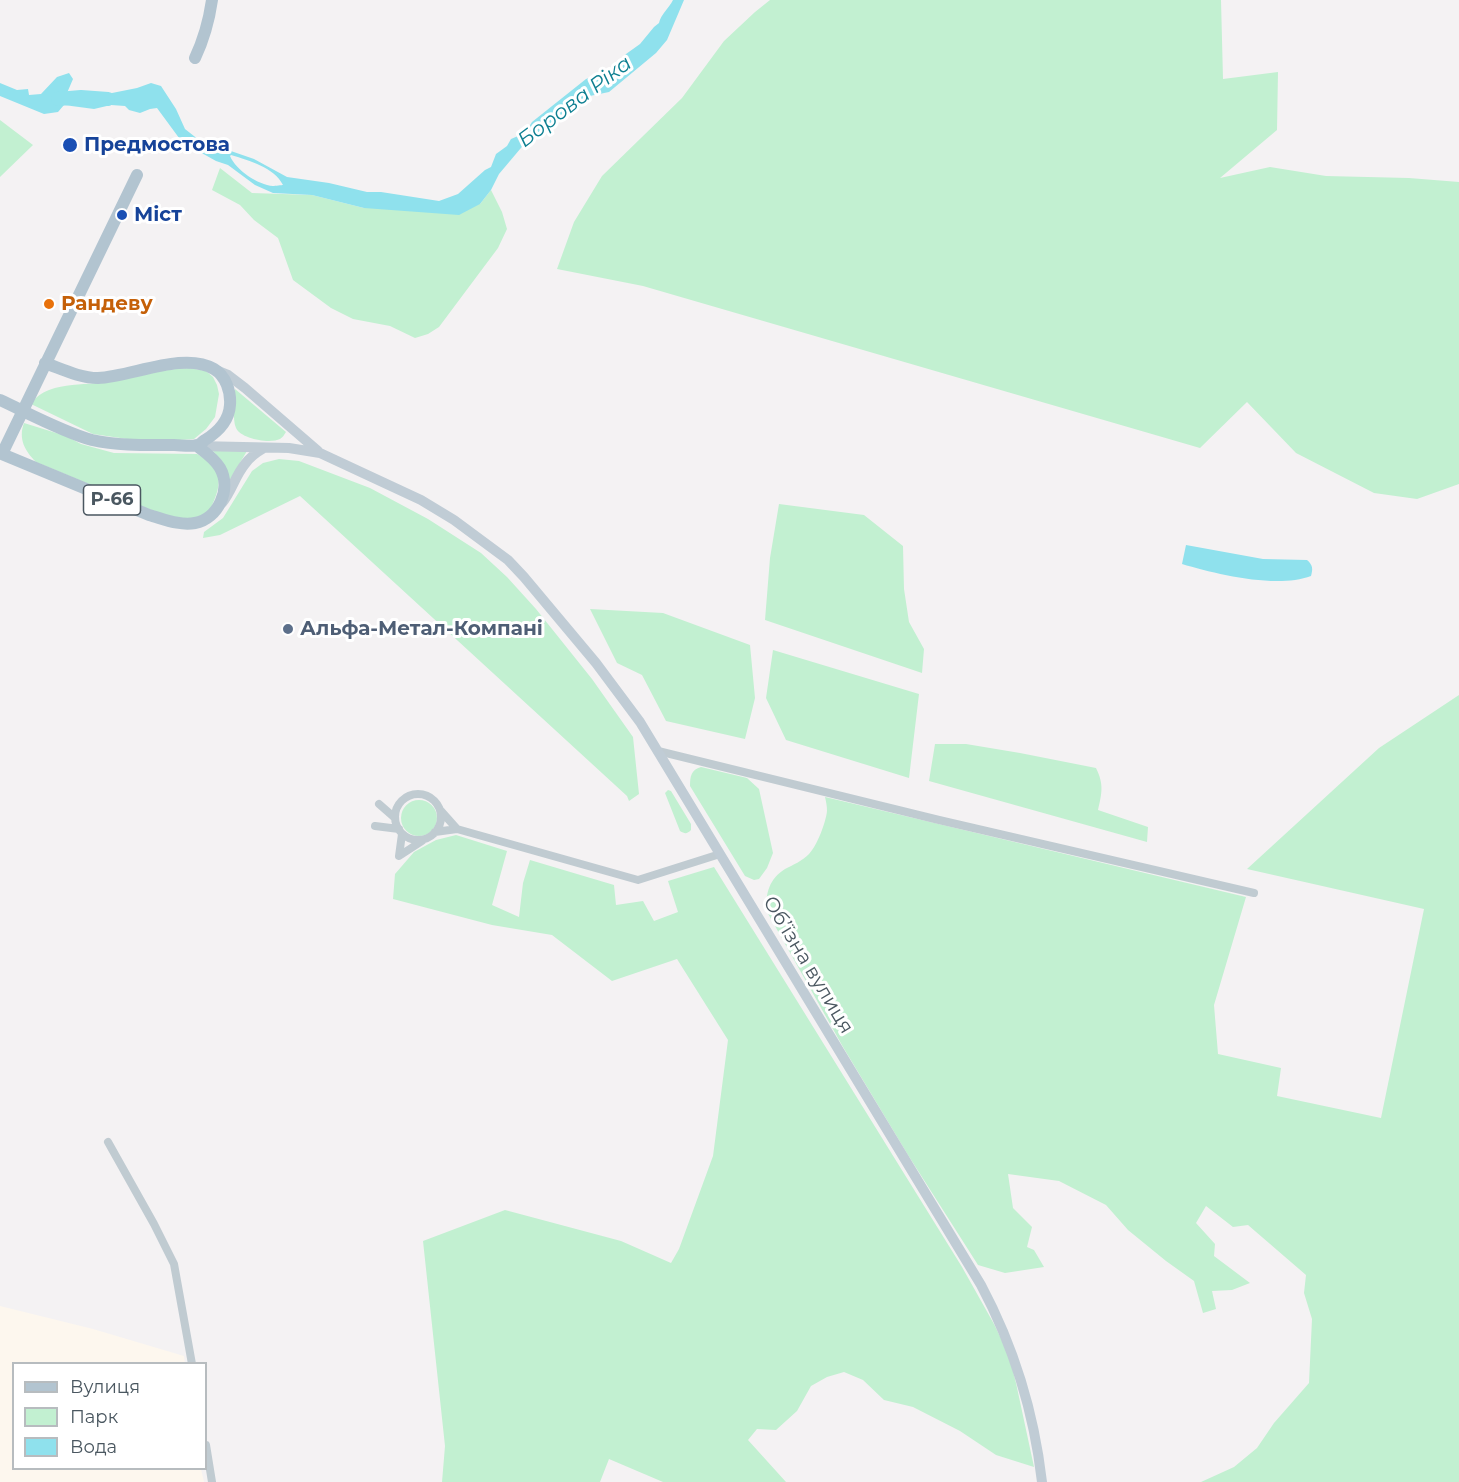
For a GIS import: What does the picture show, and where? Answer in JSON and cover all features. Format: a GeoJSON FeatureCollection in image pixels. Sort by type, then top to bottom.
{"type":"FeatureCollection","features":[{"type":"Feature","properties":{"kind":"main road"},"geometry":{"type":"LineString","coordinates":[[195,58],[209,22],[212,0]]}},
{"type":"Feature","properties":{"kind":"main road","name":"Р-66"},"geometry":{"type":"LineString","coordinates":[[137,175],[1,457],[175,523],[197,523],[206,519],[220,506]]}},
{"type":"Feature","properties":{"kind":"main road"},"geometry":{"type":"LineString","coordinates":[[45,363],[71,373],[95,378],[180,362],[197,363],[228,375],[320,453]]}},
{"type":"Feature","properties":{"kind":"main road"},"geometry":{"type":"LineString","coordinates":[[197,446],[223,425],[230,405],[228,388],[223,378],[214,369]]}},
{"type":"Feature","properties":{"kind":"main road"},"geometry":{"type":"LineString","coordinates":[[0,400],[92,439],[122,444],[265,447],[320,453]]}},
{"type":"Feature","properties":{"kind":"main road"},"geometry":{"type":"LineString","coordinates":[[197,446],[208,454],[220,469],[224,484],[220,506]]}},
{"type":"Feature","properties":{"kind":"main road"},"geometry":{"type":"LineString","coordinates":[[220,506],[243,465],[265,447]]}},
{"type":"Feature","properties":{"kind":"main road","name":"Об’їзна вулиця"},"geometry":{"type":"LineString","coordinates":[[320,453],[421,500],[454,520],[502,555],[524,577],[596,663],[640,722],[989,1300],[1014,1356],[1027,1399],[1038,1448],[1042,1482]]}},
{"type":"Feature","properties":{"kind":"street"},"geometry":{"type":"LineString","coordinates":[[658,751],[939,820],[1254,893]]}},
{"type":"Feature","properties":{"kind":"street"},"geometry":{"type":"LineString","coordinates":[[422,840],[412,840],[379,804],[398,805],[409,795],[422,794],[434,800],[457,829]]}},
{"type":"Feature","properties":{"kind":"street"},"geometry":{"type":"LineString","coordinates":[[398,805],[399,856],[435,832],[440,824],[441,811]]}},
{"type":"Feature","properties":{"kind":"street"},"geometry":{"type":"LineString","coordinates":[[435,832],[457,829],[638,880],[720,854]]}},
{"type":"Feature","properties":{"kind":"street"},"geometry":{"type":"LineString","coordinates":[[108,1143],[174,1264],[192,1362]]}},
{"type":"Feature","properties":{"kind":"street"},"geometry":{"type":"LineString","coordinates":[[207,1451],[212,1482]]}},
{"type":"Feature","properties":{"kind":"shaded area"},"geometry":{"type":"Polygon","coordinates":[[[0,1306],[93,1329],[184,1356],[185,1362],[12,1362],[12,1470],[201,1470],[204,1482],[0,1482],[0,1306]]]}},
{"type":"Feature","properties":{"kind":"green space"},"geometry":{"type":"Polygon","coordinates":[[[770,0],[1221,0],[1223,79],[1278,72],[1277,130],[1220,178],[1270,167],[1326,176],[1459,182],[1459,484],[1417,499],[1374,493],[1296,453],[1247,402],[1200,448],[643,286],[557,269],[574,222],[602,176],[682,98],[724,41],[770,0]]]}},
{"type":"Feature","properties":{"kind":"green space"},"geometry":{"type":"Polygon","coordinates":[[[0,120],[33,145],[0,177],[0,120]]]}},
{"type":"Feature","properties":{"kind":"green space"},"geometry":{"type":"Polygon","coordinates":[[[220,168],[252,193],[312,195],[364,208],[480,204],[491,190],[502,212],[507,229],[498,248],[439,327],[415,338],[390,326],[353,319],[331,308],[293,280],[278,238],[254,220],[240,205],[212,190],[220,168]]]}},
{"type":"Feature","properties":{"kind":"green space"},"geometry":{"type":"Polygon","coordinates":[[[189,368],[206,371],[213,377],[219,394],[215,417],[194,439],[134,440],[93,434],[31,404],[44,392],[61,387],[108,382],[165,370],[189,368]]]}},
{"type":"Feature","properties":{"kind":"green space"},"geometry":{"type":"Polygon","coordinates":[[[235,389],[286,432],[280,439],[263,441],[249,438],[239,432],[234,420],[235,389]]]}},
{"type":"Feature","properties":{"kind":"green space"},"geometry":{"type":"Polygon","coordinates":[[[24,423],[66,436],[81,444],[114,453],[197,454],[207,460],[217,473],[219,481],[216,496],[208,514],[180,522],[36,462],[29,454],[22,439],[24,423]]]}},
{"type":"Feature","properties":{"kind":"green space"},"geometry":{"type":"Polygon","coordinates":[[[212,450],[247,451],[228,489],[222,461],[212,450]]]}},
{"type":"Feature","properties":{"kind":"green space"},"geometry":{"type":"Polygon","coordinates":[[[279,459],[299,461],[370,488],[428,519],[481,553],[507,577],[592,679],[633,737],[639,794],[629,801],[627,796],[300,496],[220,535],[203,538],[204,532],[223,518],[252,471],[263,463],[279,459]]]}},
{"type":"Feature","properties":{"kind":"green space"},"geometry":{"type":"Polygon","coordinates":[[[779,504],[864,515],[903,546],[904,589],[909,622],[924,649],[922,673],[765,620],[770,558],[779,504]]]}},
{"type":"Feature","properties":{"kind":"green space"},"geometry":{"type":"Polygon","coordinates":[[[590,609],[663,613],[750,645],[755,698],[745,739],[666,721],[642,675],[617,663],[590,609]]]}},
{"type":"Feature","properties":{"kind":"green space"},"geometry":{"type":"Polygon","coordinates":[[[773,650],[919,694],[909,778],[786,740],[766,698],[773,650]]]}},
{"type":"Feature","properties":{"kind":"green space"},"geometry":{"type":"Polygon","coordinates":[[[1459,695],[1459,1482],[1201,1482],[1234,1467],[1257,1448],[1274,1423],[1309,1383],[1312,1319],[1304,1293],[1306,1275],[1248,1225],[1233,1227],[1206,1206],[1196,1223],[1215,1244],[1214,1256],[1250,1283],[1232,1290],[1212,1291],[1216,1309],[1203,1313],[1194,1281],[1128,1230],[1106,1205],[1059,1181],[1008,1174],[1013,1208],[1032,1227],[1027,1247],[1034,1250],[1044,1267],[1005,1273],[978,1265],[843,1047],[766,910],[770,887],[775,877],[803,859],[815,845],[826,816],[825,797],[1246,897],[1214,1005],[1218,1054],[1281,1068],[1277,1096],[1381,1118],[1424,909],[1247,869],[1379,748],[1459,695]]]}},
{"type":"Feature","properties":{"kind":"green space"},"geometry":{"type":"Polygon","coordinates":[[[935,744],[966,744],[1096,768],[1102,789],[1098,810],[1148,827],[1147,842],[929,781],[935,744]]]}},
{"type":"Feature","properties":{"kind":"green space"},"geometry":{"type":"Polygon","coordinates":[[[701,767],[747,778],[759,789],[773,853],[767,868],[759,879],[754,880],[745,876],[690,786],[692,774],[701,767]]]}},
{"type":"Feature","properties":{"kind":"green space"},"geometry":{"type":"Polygon","coordinates":[[[668,790],[671,791],[691,824],[691,830],[687,833],[680,831],[665,793],[668,790]]]}},
{"type":"Feature","properties":{"kind":"green space"},"geometry":{"type":"Polygon","coordinates":[[[419,800],[431,806],[437,818],[431,830],[419,836],[407,830],[401,818],[407,806],[419,800]]]}},
{"type":"Feature","properties":{"kind":"green space"},"geometry":{"type":"Polygon","coordinates":[[[456,835],[507,851],[492,905],[519,917],[523,883],[530,860],[614,885],[616,905],[643,901],[654,921],[678,912],[668,881],[714,867],[962,1267],[994,1324],[1009,1355],[1034,1467],[996,1455],[960,1431],[913,1407],[884,1400],[863,1380],[844,1372],[827,1377],[811,1386],[797,1411],[776,1430],[757,1429],[748,1440],[786,1482],[663,1482],[609,1459],[600,1482],[442,1482],[445,1446],[423,1241],[505,1210],[621,1241],[671,1263],[679,1249],[713,1156],[728,1040],[677,959],[612,981],[552,935],[492,925],[393,899],[395,874],[414,852],[436,840],[456,835]]]}},
{"type":"Feature","properties":{"kind":"water"},"geometry":{"type":"Polygon","coordinates":[[[673,0],[684,0],[667,40],[656,53],[609,92],[585,97],[551,126],[526,142],[499,174],[491,190],[480,204],[459,215],[364,208],[312,195],[273,193],[255,185],[228,165],[182,142],[157,108],[140,113],[129,110],[125,106],[111,105],[94,109],[64,105],[58,112],[44,114],[0,96],[0,83],[17,90],[28,89],[29,95],[41,94],[57,77],[69,73],[73,79],[67,93],[80,101],[151,83],[161,86],[176,109],[185,129],[199,140],[254,159],[287,177],[329,183],[367,192],[439,201],[458,194],[491,167],[496,154],[507,146],[511,139],[525,133],[532,122],[586,79],[617,66],[626,54],[640,44],[659,23],[673,0]],[[231,155],[237,166],[254,180],[267,185],[283,185],[268,169],[231,155]]]}},
{"type":"Feature","properties":{"kind":"water"},"geometry":{"type":"Polygon","coordinates":[[[1186,545],[1263,559],[1307,560],[1311,565],[1312,574],[1297,580],[1264,581],[1212,572],[1182,564],[1186,545]]]}},
{"type":"Feature","properties":{"kind":"waterway","name":"Борова Ріка"},"geometry":{"type":"LineString","coordinates":[[58,99],[81,97],[108,99]]}},
{"type":"Feature","properties":{"kind":"place","name":"Предмостова"},"geometry":{"type":"Point","coordinates":[70,145]}},
{"type":"Feature","properties":{"kind":"place","name":"Міст"},"geometry":{"type":"Point","coordinates":[122,215]}},
{"type":"Feature","properties":{"kind":"place","name":"Рандеву"},"geometry":{"type":"Point","coordinates":[49,304]}},
{"type":"Feature","properties":{"kind":"place","name":"Альфа-Метал-Компані"},"geometry":{"type":"Point","coordinates":[288,629]}}]}
